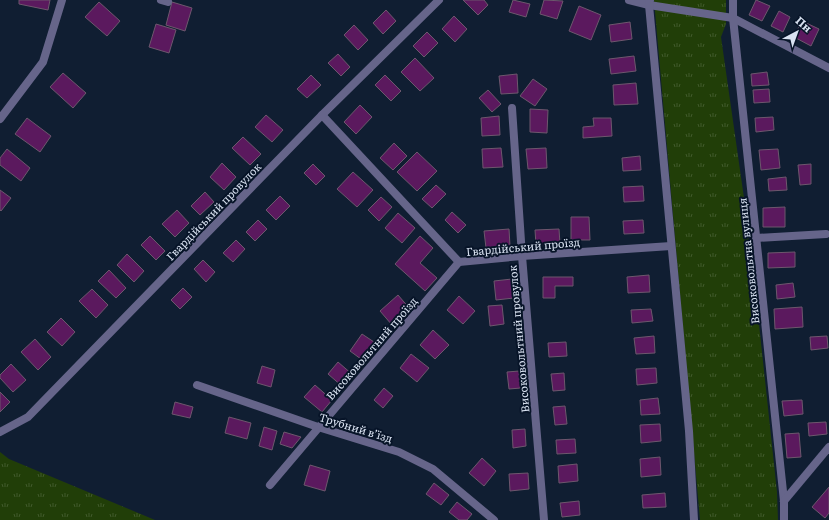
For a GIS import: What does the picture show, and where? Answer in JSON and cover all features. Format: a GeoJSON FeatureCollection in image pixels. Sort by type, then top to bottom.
{"type":"FeatureCollection","features":[{"type":"Feature","properties":{"kind":"street"},"geometry":{"type":"LineString","coordinates":[[0,119],[43,62],[62,0]]}},
{"type":"Feature","properties":{"kind":"street","name":"Гвардійський провулок"},"geometry":{"type":"LineString","coordinates":[[0,432],[28,417],[322,115],[439,0]]}},
{"type":"Feature","properties":{"kind":"street"},"geometry":{"type":"LineString","coordinates":[[629,0],[733,18],[829,68]]}},
{"type":"Feature","properties":{"kind":"street","name":"Високовольтна вулиця"},"geometry":{"type":"LineString","coordinates":[[733,0],[733,18],[784,501],[784,520]]}},
{"type":"Feature","properties":{"kind":"street"},"geometry":{"type":"LineString","coordinates":[[650,3],[689,431],[694,520]]}},
{"type":"Feature","properties":{"kind":"street","name":"Високовольтний провулок"},"geometry":{"type":"LineString","coordinates":[[512,108],[522,256],[544,520]]}},
{"type":"Feature","properties":{"kind":"street","name":"Гвардійський проїзд"},"geometry":{"type":"LineString","coordinates":[[322,115],[459,262],[522,256],[671,246]]}},
{"type":"Feature","properties":{"kind":"street"},"geometry":{"type":"LineString","coordinates":[[756,238],[826,234]]}},
{"type":"Feature","properties":{"kind":"street","name":"Високовольтний проїзд"},"geometry":{"type":"LineString","coordinates":[[270,485],[459,262]]}},
{"type":"Feature","properties":{"kind":"street","name":"Трубний в’їзд"},"geometry":{"type":"LineString","coordinates":[[197,385],[318,427],[399,452],[433,469],[494,520]]}},
{"type":"Feature","properties":{"kind":"street"},"geometry":{"type":"LineString","coordinates":[[784,501],[829,447]]}},
{"type":"Feature","properties":{"kind":"green space"},"geometry":{"type":"Polygon","coordinates":[[[654,0],[726,0],[726,24],[721,37],[750,240],[777,492],[778,520],[700,520],[654,0]]]}},
{"type":"Feature","properties":{"kind":"green space"},"geometry":{"type":"Polygon","coordinates":[[[0,452],[9,459],[155,520],[0,520],[0,452]]]}},
{"type":"Feature","properties":{"kind":"building"},"geometry":{"type":"Polygon","coordinates":[[[19,0],[50,0],[48,10],[19,4],[19,0]]]}},
{"type":"Feature","properties":{"kind":"building"},"geometry":{"type":"Polygon","coordinates":[[[463,0],[484,0],[488,5],[478,15],[463,0]]]}},
{"type":"Feature","properties":{"kind":"building"},"geometry":{"type":"Polygon","coordinates":[[[513,0],[530,4],[526,17],[509,12],[513,0]]]}},
{"type":"Feature","properties":{"kind":"building"},"geometry":{"type":"Polygon","coordinates":[[[544,0],[563,1],[557,19],[540,14],[544,0]]]}},
{"type":"Feature","properties":{"kind":"building"},"geometry":{"type":"Polygon","coordinates":[[[756,0],[770,6],[762,21],[749,15],[756,0]]]}},
{"type":"Feature","properties":{"kind":"building"},"geometry":{"type":"Polygon","coordinates":[[[99,2],[120,21],[107,36],[85,17],[99,2]]]}},
{"type":"Feature","properties":{"kind":"building"},"geometry":{"type":"Polygon","coordinates":[[[172,2],[192,8],[185,31],[166,25],[172,2]]]}},
{"type":"Feature","properties":{"kind":"building"},"geometry":{"type":"Polygon","coordinates":[[[579,6],[601,15],[591,40],[569,31],[579,6]]]}},
{"type":"Feature","properties":{"kind":"building"},"geometry":{"type":"Polygon","coordinates":[[[386,10],[396,21],[383,34],[373,23],[386,10]]]}},
{"type":"Feature","properties":{"kind":"building"},"geometry":{"type":"Polygon","coordinates":[[[779,11],[790,17],[783,32],[771,26],[779,11]]]}},
{"type":"Feature","properties":{"kind":"building"},"geometry":{"type":"Polygon","coordinates":[[[454,16],[467,29],[455,42],[442,29],[454,16]]]}},
{"type":"Feature","properties":{"kind":"building"},"geometry":{"type":"Polygon","coordinates":[[[802,21],[819,29],[811,46],[794,37],[802,21]]]}},
{"type":"Feature","properties":{"kind":"building"},"geometry":{"type":"Polygon","coordinates":[[[630,22],[632,39],[611,42],[609,25],[630,22]]]}},
{"type":"Feature","properties":{"kind":"building"},"geometry":{"type":"Polygon","coordinates":[[[156,24],[176,30],[169,53],[149,47],[156,24]]]}},
{"type":"Feature","properties":{"kind":"building"},"geometry":{"type":"Polygon","coordinates":[[[354,25],[368,40],[358,50],[344,35],[354,25]]]}},
{"type":"Feature","properties":{"kind":"building"},"geometry":{"type":"Polygon","coordinates":[[[427,32],[438,43],[424,57],[413,46],[427,32]]]}},
{"type":"Feature","properties":{"kind":"building"},"geometry":{"type":"Polygon","coordinates":[[[338,54],[350,67],[341,76],[328,63],[338,54]]]}},
{"type":"Feature","properties":{"kind":"building"},"geometry":{"type":"Polygon","coordinates":[[[634,56],[636,71],[611,74],[609,59],[634,56]]]}},
{"type":"Feature","properties":{"kind":"building"},"geometry":{"type":"Polygon","coordinates":[[[415,58],[434,78],[420,91],[401,72],[415,58]]]}},
{"type":"Feature","properties":{"kind":"building"},"geometry":{"type":"Polygon","coordinates":[[[767,72],[769,85],[752,86],[751,74],[767,72]]]}},
{"type":"Feature","properties":{"kind":"building"},"geometry":{"type":"Polygon","coordinates":[[[63,73],[86,93],[73,108],[50,87],[63,73]]]}},
{"type":"Feature","properties":{"kind":"building"},"geometry":{"type":"Polygon","coordinates":[[[517,74],[518,93],[501,94],[499,76],[517,74]]]}},
{"type":"Feature","properties":{"kind":"building"},"geometry":{"type":"Polygon","coordinates":[[[311,75],[321,85],[307,98],[297,89],[311,75]]]}},
{"type":"Feature","properties":{"kind":"building"},"geometry":{"type":"Polygon","coordinates":[[[385,75],[401,91],[391,101],[375,85],[385,75]]]}},
{"type":"Feature","properties":{"kind":"building"},"geometry":{"type":"Polygon","coordinates":[[[533,79],[547,89],[535,106],[520,96],[533,79]]]}},
{"type":"Feature","properties":{"kind":"building"},"geometry":{"type":"Polygon","coordinates":[[[636,83],[638,104],[614,105],[613,85],[636,83]]]}},
{"type":"Feature","properties":{"kind":"building"},"geometry":{"type":"Polygon","coordinates":[[[769,89],[770,102],[754,103],[753,90],[769,89]]]}},
{"type":"Feature","properties":{"kind":"building"},"geometry":{"type":"Polygon","coordinates":[[[488,90],[501,104],[492,112],[479,98],[488,90]]]}},
{"type":"Feature","properties":{"kind":"building"},"geometry":{"type":"Polygon","coordinates":[[[360,105],[372,117],[356,134],[344,122],[360,105]]]}},
{"type":"Feature","properties":{"kind":"building"},"geometry":{"type":"Polygon","coordinates":[[[530,109],[548,110],[547,133],[530,132],[530,109]]]}},
{"type":"Feature","properties":{"kind":"building"},"geometry":{"type":"Polygon","coordinates":[[[266,115],[283,130],[272,142],[255,127],[266,115]]]}},
{"type":"Feature","properties":{"kind":"building"},"geometry":{"type":"Polygon","coordinates":[[[499,116],[500,135],[482,136],[481,118],[499,116]]]}},
{"type":"Feature","properties":{"kind":"building"},"geometry":{"type":"Polygon","coordinates":[[[773,117],[774,130],[756,132],[755,118],[773,117]]]}},
{"type":"Feature","properties":{"kind":"building"},"geometry":{"type":"Polygon","coordinates":[[[27,118],[51,136],[40,152],[15,134],[27,118]]]}},
{"type":"Feature","properties":{"kind":"building"},"geometry":{"type":"Polygon","coordinates":[[[593,118],[611,118],[612,136],[583,138],[583,127],[594,126],[593,118]]]}},
{"type":"Feature","properties":{"kind":"building"},"geometry":{"type":"Polygon","coordinates":[[[243,137],[261,154],[250,165],[232,148],[243,137]]]}},
{"type":"Feature","properties":{"kind":"building"},"geometry":{"type":"Polygon","coordinates":[[[394,143],[407,156],[393,170],[380,158],[394,143]]]}},
{"type":"Feature","properties":{"kind":"building"},"geometry":{"type":"Polygon","coordinates":[[[501,148],[503,167],[483,168],[482,149],[501,148]]]}},
{"type":"Feature","properties":{"kind":"building"},"geometry":{"type":"Polygon","coordinates":[[[546,148],[547,168],[528,169],[526,149],[546,148]]]}},
{"type":"Feature","properties":{"kind":"building"},"geometry":{"type":"Polygon","coordinates":[[[7,149],[30,168],[21,181],[0,165],[0,158],[7,149]]]}},
{"type":"Feature","properties":{"kind":"building"},"geometry":{"type":"Polygon","coordinates":[[[778,149],[780,168],[761,170],[759,150],[778,149]]]}},
{"type":"Feature","properties":{"kind":"building"},"geometry":{"type":"Polygon","coordinates":[[[417,152],[437,171],[417,191],[397,172],[417,152]]]}},
{"type":"Feature","properties":{"kind":"building"},"geometry":{"type":"Polygon","coordinates":[[[640,156],[641,170],[623,171],[622,158],[640,156]]]}},
{"type":"Feature","properties":{"kind":"building"},"geometry":{"type":"Polygon","coordinates":[[[222,163],[236,177],[224,190],[210,177],[222,163]]]}},
{"type":"Feature","properties":{"kind":"building"},"geometry":{"type":"Polygon","coordinates":[[[313,164],[325,176],[316,185],[304,173],[313,164]]]}},
{"type":"Feature","properties":{"kind":"building"},"geometry":{"type":"Polygon","coordinates":[[[811,164],[811,184],[800,185],[798,165],[811,164]]]}},
{"type":"Feature","properties":{"kind":"building"},"geometry":{"type":"Polygon","coordinates":[[[353,172],[373,190],[357,207],[337,189],[353,172]]]}},
{"type":"Feature","properties":{"kind":"building"},"geometry":{"type":"Polygon","coordinates":[[[786,177],[787,190],[769,191],[768,179],[786,177]]]}},
{"type":"Feature","properties":{"kind":"building"},"geometry":{"type":"Polygon","coordinates":[[[436,185],[446,194],[432,208],[422,199],[436,185]]]}},
{"type":"Feature","properties":{"kind":"building"},"geometry":{"type":"Polygon","coordinates":[[[643,186],[644,201],[624,202],[623,187],[643,186]]]}},
{"type":"Feature","properties":{"kind":"building"},"geometry":{"type":"Polygon","coordinates":[[[0,190],[11,198],[1,211],[0,210],[0,190]]]}},
{"type":"Feature","properties":{"kind":"building"},"geometry":{"type":"Polygon","coordinates":[[[205,192],[214,202],[200,215],[191,206],[205,192]]]}},
{"type":"Feature","properties":{"kind":"building"},"geometry":{"type":"Polygon","coordinates":[[[280,196],[290,206],[276,220],[266,210],[280,196]]]}},
{"type":"Feature","properties":{"kind":"building"},"geometry":{"type":"Polygon","coordinates":[[[381,197],[392,207],[379,221],[368,210],[381,197]]]}},
{"type":"Feature","properties":{"kind":"building"},"geometry":{"type":"Polygon","coordinates":[[[785,207],[785,227],[763,227],[763,208],[785,207]]]}},
{"type":"Feature","properties":{"kind":"building"},"geometry":{"type":"Polygon","coordinates":[[[177,210],[189,223],[175,237],[162,224],[177,210]]]}},
{"type":"Feature","properties":{"kind":"building"},"geometry":{"type":"Polygon","coordinates":[[[452,212],[466,225],[458,233],[445,220],[452,212]]]}},
{"type":"Feature","properties":{"kind":"building"},"geometry":{"type":"Polygon","coordinates":[[[398,213],[415,228],[402,243],[385,228],[398,213]]]}},
{"type":"Feature","properties":{"kind":"building"},"geometry":{"type":"Polygon","coordinates":[[[571,217],[589,217],[590,240],[571,240],[571,217]]]}},
{"type":"Feature","properties":{"kind":"building"},"geometry":{"type":"Polygon","coordinates":[[[258,220],[267,229],[255,241],[246,232],[258,220]]]}},
{"type":"Feature","properties":{"kind":"building"},"geometry":{"type":"Polygon","coordinates":[[[643,220],[644,233],[624,234],[623,221],[643,220]]]}},
{"type":"Feature","properties":{"kind":"building"},"geometry":{"type":"Polygon","coordinates":[[[509,229],[510,246],[486,248],[484,231],[509,229]]]}},
{"type":"Feature","properties":{"kind":"building"},"geometry":{"type":"Polygon","coordinates":[[[559,229],[560,244],[536,245],[535,230],[559,229]]]}},
{"type":"Feature","properties":{"kind":"building"},"geometry":{"type":"Polygon","coordinates":[[[150,236],[165,251],[156,260],[141,245],[150,236]]]}},
{"type":"Feature","properties":{"kind":"building"},"geometry":{"type":"Polygon","coordinates":[[[420,236],[433,248],[420,263],[437,278],[425,291],[395,264],[420,236]]]}},
{"type":"Feature","properties":{"kind":"building"},"geometry":{"type":"Polygon","coordinates":[[[236,240],[245,249],[233,262],[223,253],[236,240]]]}},
{"type":"Feature","properties":{"kind":"building"},"geometry":{"type":"Polygon","coordinates":[[[795,252],[795,267],[768,268],[768,253],[795,252]]]}},
{"type":"Feature","properties":{"kind":"building"},"geometry":{"type":"Polygon","coordinates":[[[127,254],[144,271],[134,282],[117,265],[127,254]]]}},
{"type":"Feature","properties":{"kind":"building"},"geometry":{"type":"Polygon","coordinates":[[[203,260],[215,272],[206,282],[194,269],[203,260]]]}},
{"type":"Feature","properties":{"kind":"building"},"geometry":{"type":"Polygon","coordinates":[[[109,270],[126,288],[116,298],[98,281],[109,270]]]}},
{"type":"Feature","properties":{"kind":"building"},"geometry":{"type":"Polygon","coordinates":[[[649,275],[650,292],[628,293],[627,277],[649,275]]]}},
{"type":"Feature","properties":{"kind":"building"},"geometry":{"type":"Polygon","coordinates":[[[543,277],[573,277],[573,286],[555,286],[555,298],[543,298],[543,277]]]}},
{"type":"Feature","properties":{"kind":"building"},"geometry":{"type":"Polygon","coordinates":[[[512,279],[514,298],[496,300],[494,281],[512,279]]]}},
{"type":"Feature","properties":{"kind":"building"},"geometry":{"type":"Polygon","coordinates":[[[793,283],[795,297],[777,299],[776,285],[793,283]]]}},
{"type":"Feature","properties":{"kind":"building"},"geometry":{"type":"Polygon","coordinates":[[[183,288],[192,297],[180,309],[171,300],[183,288]]]}},
{"type":"Feature","properties":{"kind":"building"},"geometry":{"type":"Polygon","coordinates":[[[92,289],[108,305],[96,318],[79,301],[92,289]]]}},
{"type":"Feature","properties":{"kind":"building"},"geometry":{"type":"Polygon","coordinates":[[[398,295],[410,309],[392,325],[380,311],[398,295]]]}},
{"type":"Feature","properties":{"kind":"building"},"geometry":{"type":"Polygon","coordinates":[[[459,296],[475,311],[463,324],[447,310],[459,296]]]}},
{"type":"Feature","properties":{"kind":"building"},"geometry":{"type":"Polygon","coordinates":[[[502,305],[504,324],[490,326],[488,306],[502,305]]]}},
{"type":"Feature","properties":{"kind":"building"},"geometry":{"type":"Polygon","coordinates":[[[802,307],[803,327],[775,329],[774,309],[802,307]]]}},
{"type":"Feature","properties":{"kind":"building"},"geometry":{"type":"Polygon","coordinates":[[[651,309],[653,321],[632,323],[631,310],[651,309]]]}},
{"type":"Feature","properties":{"kind":"building"},"geometry":{"type":"Polygon","coordinates":[[[61,318],[75,332],[62,346],[47,332],[61,318]]]}},
{"type":"Feature","properties":{"kind":"building"},"geometry":{"type":"Polygon","coordinates":[[[433,330],[449,345],[435,359],[420,345],[433,330]]]}},
{"type":"Feature","properties":{"kind":"building"},"geometry":{"type":"Polygon","coordinates":[[[362,334],[377,344],[365,362],[350,351],[362,334]]]}},
{"type":"Feature","properties":{"kind":"building"},"geometry":{"type":"Polygon","coordinates":[[[654,336],[655,353],[636,354],[634,338],[654,336]]]}},
{"type":"Feature","properties":{"kind":"building"},"geometry":{"type":"Polygon","coordinates":[[[827,336],[828,348],[811,350],[810,337],[827,336]]]}},
{"type":"Feature","properties":{"kind":"building"},"geometry":{"type":"Polygon","coordinates":[[[35,339],[51,357],[38,370],[21,352],[35,339]]]}},
{"type":"Feature","properties":{"kind":"building"},"geometry":{"type":"Polygon","coordinates":[[[566,342],[567,356],[549,357],[548,343],[566,342]]]}},
{"type":"Feature","properties":{"kind":"building"},"geometry":{"type":"Polygon","coordinates":[[[411,354],[429,368],[417,382],[400,368],[411,354]]]}},
{"type":"Feature","properties":{"kind":"building"},"geometry":{"type":"Polygon","coordinates":[[[338,362],[353,375],[343,387],[328,374],[338,362]]]}},
{"type":"Feature","properties":{"kind":"building"},"geometry":{"type":"Polygon","coordinates":[[[11,364],[26,380],[13,392],[0,378],[0,375],[11,364]]]}},
{"type":"Feature","properties":{"kind":"building"},"geometry":{"type":"Polygon","coordinates":[[[262,366],[275,370],[271,387],[257,383],[262,366]]]}},
{"type":"Feature","properties":{"kind":"building"},"geometry":{"type":"Polygon","coordinates":[[[656,368],[657,383],[637,385],[636,369],[656,368]]]}},
{"type":"Feature","properties":{"kind":"building"},"geometry":{"type":"Polygon","coordinates":[[[519,371],[521,388],[509,389],[507,372],[519,371]]]}},
{"type":"Feature","properties":{"kind":"building"},"geometry":{"type":"Polygon","coordinates":[[[564,373],[565,390],[553,391],[551,374],[564,373]]]}},
{"type":"Feature","properties":{"kind":"building"},"geometry":{"type":"Polygon","coordinates":[[[315,385],[332,400],[322,412],[304,397],[315,385]]]}},
{"type":"Feature","properties":{"kind":"building"},"geometry":{"type":"Polygon","coordinates":[[[384,388],[393,396],[383,408],[374,400],[384,388]]]}},
{"type":"Feature","properties":{"kind":"building"},"geometry":{"type":"Polygon","coordinates":[[[0,392],[10,402],[0,412],[0,392]]]}},
{"type":"Feature","properties":{"kind":"building"},"geometry":{"type":"Polygon","coordinates":[[[658,398],[660,414],[641,415],[640,400],[658,398]]]}},
{"type":"Feature","properties":{"kind":"building"},"geometry":{"type":"Polygon","coordinates":[[[802,400],[803,414],[784,416],[782,401],[802,400]]]}},
{"type":"Feature","properties":{"kind":"building"},"geometry":{"type":"Polygon","coordinates":[[[175,402],[193,407],[190,418],[172,414],[175,402]]]}},
{"type":"Feature","properties":{"kind":"building"},"geometry":{"type":"Polygon","coordinates":[[[565,406],[567,424],[555,425],[553,407],[565,406]]]}},
{"type":"Feature","properties":{"kind":"building"},"geometry":{"type":"Polygon","coordinates":[[[229,417],[251,423],[247,439],[225,433],[229,417]]]}},
{"type":"Feature","properties":{"kind":"building"},"geometry":{"type":"Polygon","coordinates":[[[826,422],[827,434],[809,436],[808,423],[826,422]]]}},
{"type":"Feature","properties":{"kind":"building"},"geometry":{"type":"Polygon","coordinates":[[[660,424],[661,441],[641,443],[640,425],[660,424]]]}},
{"type":"Feature","properties":{"kind":"building"},"geometry":{"type":"Polygon","coordinates":[[[264,427],[277,431],[272,450],[259,446],[264,427]]]}},
{"type":"Feature","properties":{"kind":"building"},"geometry":{"type":"Polygon","coordinates":[[[525,429],[526,446],[513,448],[512,430],[525,429]]]}},
{"type":"Feature","properties":{"kind":"building"},"geometry":{"type":"Polygon","coordinates":[[[284,432],[301,437],[292,448],[280,444],[284,432]]]}},
{"type":"Feature","properties":{"kind":"building"},"geometry":{"type":"Polygon","coordinates":[[[799,433],[801,457],[787,458],[785,434],[799,433]]]}},
{"type":"Feature","properties":{"kind":"building"},"geometry":{"type":"Polygon","coordinates":[[[575,439],[576,453],[557,454],[556,440],[575,439]]]}},
{"type":"Feature","properties":{"kind":"building"},"geometry":{"type":"Polygon","coordinates":[[[660,457],[661,475],[641,477],[640,459],[660,457]]]}},
{"type":"Feature","properties":{"kind":"building"},"geometry":{"type":"Polygon","coordinates":[[[482,458],[496,471],[484,486],[469,473],[482,458]]]}},
{"type":"Feature","properties":{"kind":"building"},"geometry":{"type":"Polygon","coordinates":[[[577,464],[578,481],[559,483],[558,466],[577,464]]]}},
{"type":"Feature","properties":{"kind":"building"},"geometry":{"type":"Polygon","coordinates":[[[310,465],[330,471],[325,491],[304,485],[310,465]]]}},
{"type":"Feature","properties":{"kind":"building"},"geometry":{"type":"Polygon","coordinates":[[[528,473],[529,489],[510,491],[509,474],[528,473]]]}},
{"type":"Feature","properties":{"kind":"building"},"geometry":{"type":"Polygon","coordinates":[[[434,483],[449,495],[441,505],[426,494],[434,483]]]}},
{"type":"Feature","properties":{"kind":"building"},"geometry":{"type":"Polygon","coordinates":[[[829,487],[829,513],[825,518],[812,507],[829,487]]]}},
{"type":"Feature","properties":{"kind":"building"},"geometry":{"type":"Polygon","coordinates":[[[665,493],[666,507],[643,508],[642,495],[665,493]]]}},
{"type":"Feature","properties":{"kind":"building"},"geometry":{"type":"Polygon","coordinates":[[[579,501],[580,515],[562,517],[560,503],[579,501]]]}},
{"type":"Feature","properties":{"kind":"building"},"geometry":{"type":"Polygon","coordinates":[[[457,502],[472,514],[467,520],[459,520],[449,512],[457,502]]]}}]}
